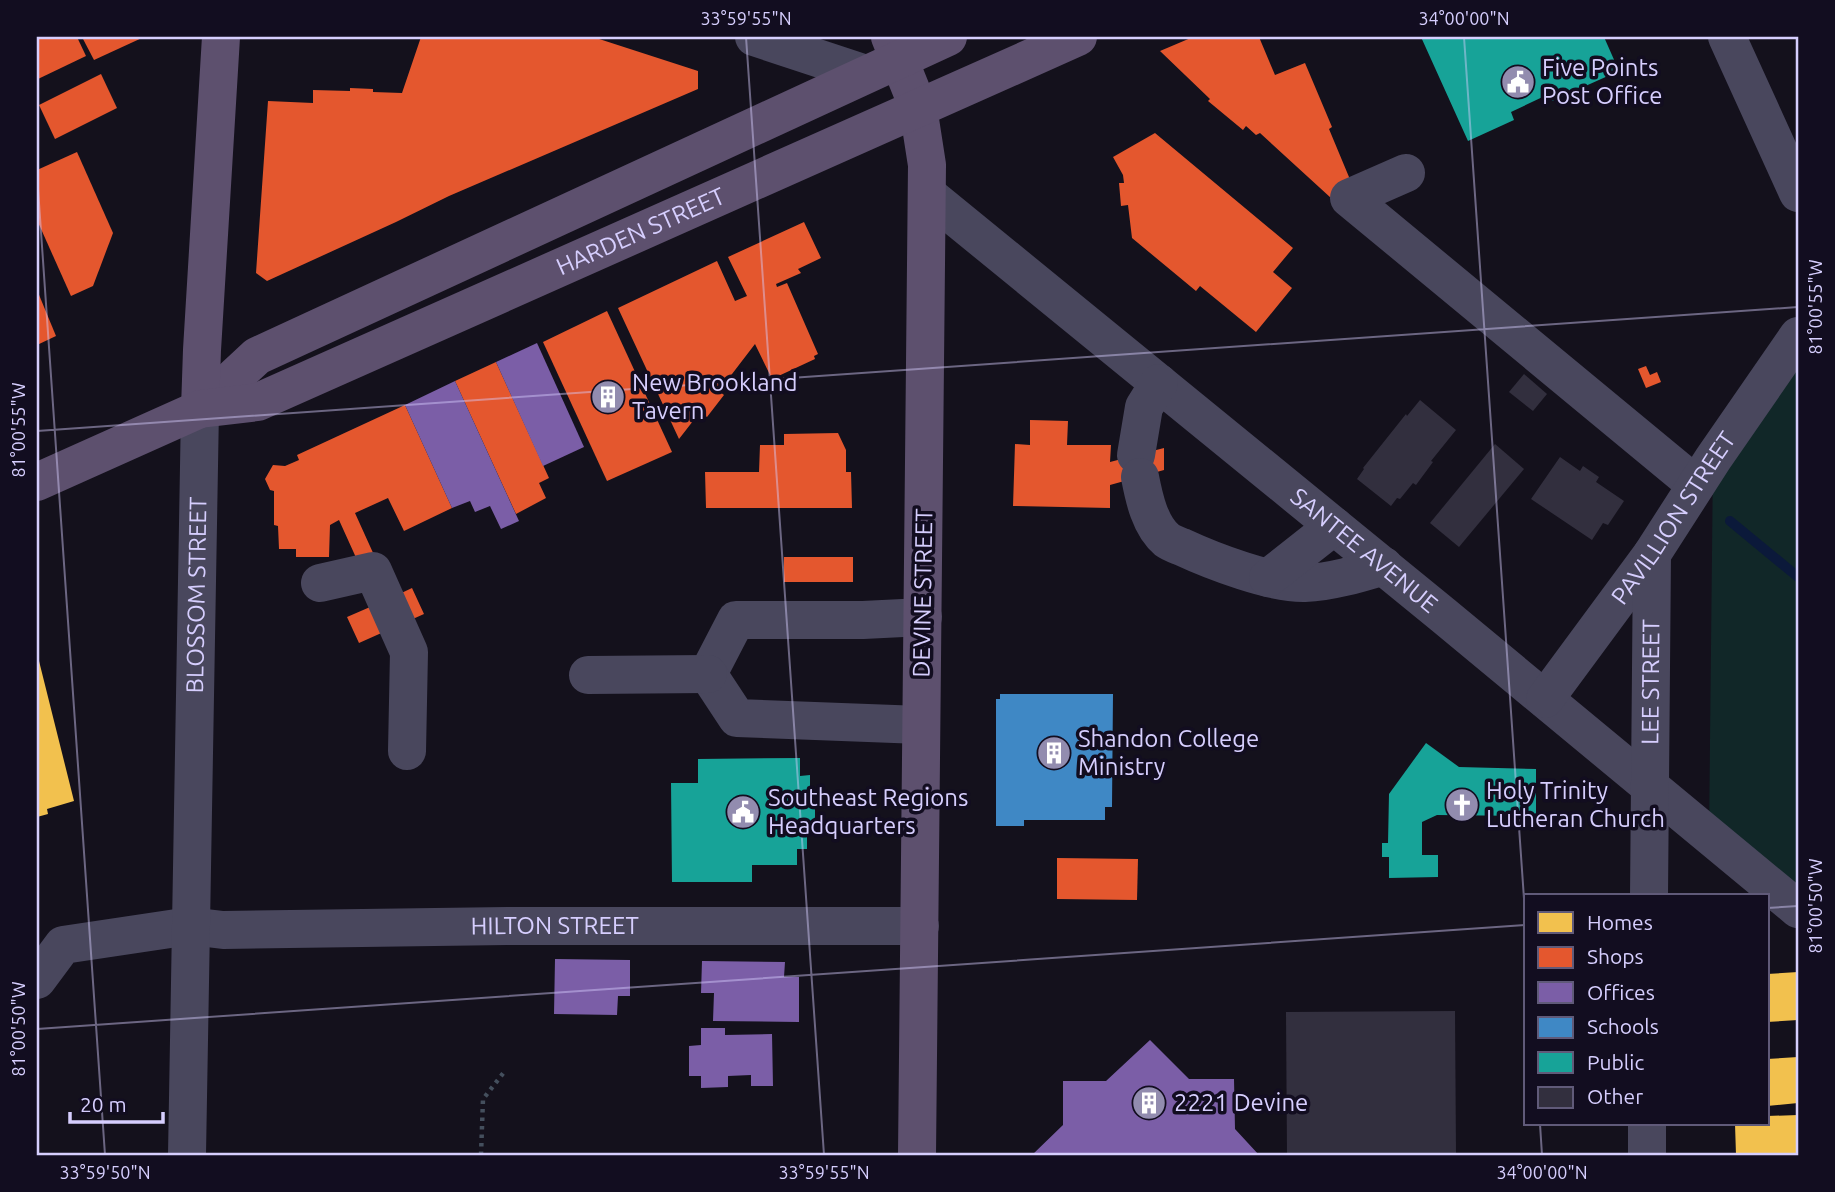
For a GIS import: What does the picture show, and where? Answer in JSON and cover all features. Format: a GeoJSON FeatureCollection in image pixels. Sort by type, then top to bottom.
{"type":"FeatureCollection","features":[{"type":"Feature","properties":{"kind":"main road","name":"BLOSSOM STREET"},"geometry":{"type":"LineString","coordinates":[[200,409],[221,37]]}},
{"type":"Feature","properties":{"kind":"main road","name":"HARDEN STREET"},"geometry":{"type":"LineString","coordinates":[[200,409],[257,356],[885,56],[948,37]]}},
{"type":"Feature","properties":{"kind":"main road","name":"HARDEN STREET"},"geometry":{"type":"LineString","coordinates":[[37,482],[200,409],[258,402],[1078,37]]}},
{"type":"Feature","properties":{"kind":"main road","name":"DEVINE STREET"},"geometry":{"type":"LineString","coordinates":[[885,56],[918,107],[927,165],[917,1155]]}},
{"type":"Feature","properties":{"kind":"street"},"geometry":{"type":"LineString","coordinates":[[754,37],[885,56]]}},
{"type":"Feature","properties":{"kind":"street"},"geometry":{"type":"LineString","coordinates":[[1727,37],[1798,193]]}},
{"type":"Feature","properties":{"kind":"street"},"geometry":{"type":"LineString","coordinates":[[1406,173],[1349,198],[1696,485]]}},
{"type":"Feature","properties":{"kind":"street","name":"SANTEE AVENUE"},"geometry":{"type":"LineString","coordinates":[[927,194],[1384,566],[1798,909]]}},
{"type":"Feature","properties":{"kind":"street","name":"PAVILLION STREET"},"geometry":{"type":"LineString","coordinates":[[1545,699],[1652,554],[1798,336]]}},
{"type":"Feature","properties":{"kind":"street"},"geometry":{"type":"LineString","coordinates":[[1159,383],[1144,407],[1138,466],[1148,509],[1168,541],[1204,558],[1268,578],[1304,583],[1352,575],[1384,566]]}},
{"type":"Feature","properties":{"kind":"street","name":"BLOSSOM STREET"},"geometry":{"type":"LineString","coordinates":[[187,1155],[200,409]]}},
{"type":"Feature","properties":{"kind":"street"},"geometry":{"type":"LineString","coordinates":[[1268,578],[1334,526]]}},
{"type":"Feature","properties":{"kind":"street","name":"LEE STREET"},"geometry":{"type":"LineString","coordinates":[[1649,894],[1652,554]]}},
{"type":"Feature","properties":{"kind":"street"},"geometry":{"type":"LineString","coordinates":[[320,583],[373,571],[409,652],[408,751]]}},
{"type":"Feature","properties":{"kind":"street"},"geometry":{"type":"LineString","coordinates":[[708,674],[736,620],[923,617]]}},
{"type":"Feature","properties":{"kind":"street"},"geometry":{"type":"LineString","coordinates":[[588,675],[708,674]]}},
{"type":"Feature","properties":{"kind":"street"},"geometry":{"type":"LineString","coordinates":[[708,674],[737,718],[921,725]]}},
{"type":"Feature","properties":{"kind":"street","name":"HILTON STREET"},"geometry":{"type":"LineString","coordinates":[[37,980],[63,945],[190,926],[223,930],[507,926],[920,926]]}},
{"type":"Feature","properties":{"kind":"street"},"geometry":{"type":"LineString","coordinates":[[1647,1126],[1647,1155]]}},
{"type":"Feature","properties":{"kind":"path"},"geometry":{"type":"LineString","coordinates":[[481,1155],[482,1099],[505,1071]]}},
{"type":"Feature","properties":{"kind":"green space"},"geometry":{"type":"Polygon","coordinates":[[[1798,336],[1798,909],[1709,837],[1713,459],[1798,336]]]}},
{"type":"Feature","properties":{"kind":"building: Homes"},"geometry":{"type":"Polygon","coordinates":[[[37,653],[74,801],[47,809],[48,814],[37,817],[37,653]]]}},
{"type":"Feature","properties":{"kind":"building: Homes"},"geometry":{"type":"Polygon","coordinates":[[[1798,972],[1798,1020],[1769,1022],[1769,974],[1798,972]]]}},
{"type":"Feature","properties":{"kind":"building: Homes"},"geometry":{"type":"Polygon","coordinates":[[[1798,1057],[1798,1103],[1769,1106],[1769,1059],[1798,1057]]]}},
{"type":"Feature","properties":{"kind":"building: Homes"},"geometry":{"type":"Polygon","coordinates":[[[1798,1115],[1798,1155],[1736,1155],[1735,1126],[1769,1126],[1769,1116],[1798,1115]]]}},
{"type":"Feature","properties":{"kind":"building: Shops"},"geometry":{"type":"Polygon","coordinates":[[[37,37],[77,37],[86,56],[38,79],[37,37]]]}},
{"type":"Feature","properties":{"kind":"building: Shops"},"geometry":{"type":"Polygon","coordinates":[[[82,37],[144,37],[94,60],[82,37]]]}},
{"type":"Feature","properties":{"kind":"building: Shops"},"geometry":{"type":"Polygon","coordinates":[[[421,37],[593,37],[698,71],[698,89],[449,196],[267,281],[256,273],[268,101],[313,103],[313,90],[350,91],[350,88],[402,93],[421,37]]]}},
{"type":"Feature","properties":{"kind":"building: Shops"},"geometry":{"type":"Polygon","coordinates":[[[1193,37],[1259,37],[1275,75],[1305,63],[1354,189],[1331,198],[1260,133],[1256,135],[1246,126],[1243,130],[1208,101],[1210,99],[1160,51],[1193,37]]]}},
{"type":"Feature","properties":{"kind":"building: Shops"},"geometry":{"type":"Polygon","coordinates":[[[101,74],[117,108],[55,139],[39,105],[101,74]]]}},
{"type":"Feature","properties":{"kind":"building: Shops"},"geometry":{"type":"Polygon","coordinates":[[[1155,133],[1293,248],[1273,272],[1292,288],[1256,332],[1200,286],[1196,291],[1132,238],[1128,205],[1121,206],[1119,183],[1124,183],[1123,175],[1113,157],[1155,133]]]}},
{"type":"Feature","properties":{"kind":"building: Shops"},"geometry":{"type":"Polygon","coordinates":[[[77,152],[113,233],[93,286],[71,296],[37,220],[37,170],[77,152]]]}},
{"type":"Feature","properties":{"kind":"building: Shops"},"geometry":{"type":"Polygon","coordinates":[[[804,222],[821,258],[798,269],[801,273],[776,284],[777,287],[787,283],[818,354],[814,356],[815,359],[772,379],[755,344],[719,391],[724,395],[707,417],[700,412],[679,439],[618,308],[717,261],[735,301],[747,296],[728,257],[804,222]]]}},
{"type":"Feature","properties":{"kind":"building: Shops"},"geometry":{"type":"Polygon","coordinates":[[[37,290],[56,336],[37,345],[37,290]]]}},
{"type":"Feature","properties":{"kind":"building: Shops","name":"New Brookland Tavern"},"geometry":{"type":"Polygon","coordinates":[[[607,311],[672,452],[607,481],[543,342],[607,311]]]}},
{"type":"Feature","properties":{"kind":"building: Shops"},"geometry":{"type":"Polygon","coordinates":[[[496,362],[549,478],[539,483],[546,498],[516,514],[455,381],[496,362]]]}},
{"type":"Feature","properties":{"kind":"building: Shops"},"geometry":{"type":"Polygon","coordinates":[[[1646,366],[1650,375],[1657,372],[1661,382],[1646,388],[1638,369],[1646,366]]]}},
{"type":"Feature","properties":{"kind":"building: Shops"},"geometry":{"type":"Polygon","coordinates":[[[405,405],[452,508],[404,531],[388,498],[355,513],[393,597],[412,588],[424,614],[359,643],[347,617],[377,604],[339,520],[330,525],[329,557],[296,557],[296,549],[279,549],[278,526],[274,525],[274,491],[270,490],[265,479],[273,465],[285,466],[299,460],[297,455],[405,405]]]}},
{"type":"Feature","properties":{"kind":"building: Shops"},"geometry":{"type":"Polygon","coordinates":[[[1030,420],[1068,421],[1067,445],[1111,445],[1110,462],[1164,448],[1164,470],[1110,485],[1110,508],[1013,506],[1015,444],[1030,445],[1030,420]]]}},
{"type":"Feature","properties":{"kind":"building: Shops"},"geometry":{"type":"Polygon","coordinates":[[[838,433],[846,450],[846,472],[851,472],[852,508],[706,508],[705,472],[759,472],[760,445],[784,445],[784,434],[838,433]]]}},
{"type":"Feature","properties":{"kind":"building: Shops"},"geometry":{"type":"Polygon","coordinates":[[[784,557],[853,557],[853,582],[784,582],[784,557]]]}},
{"type":"Feature","properties":{"kind":"building: Shops"},"geometry":{"type":"Polygon","coordinates":[[[1057,858],[1138,859],[1137,900],[1057,899],[1057,858]]]}},
{"type":"Feature","properties":{"kind":"building: Offices"},"geometry":{"type":"Polygon","coordinates":[[[537,343],[584,447],[543,466],[496,362],[537,343]]]}},
{"type":"Feature","properties":{"kind":"building: Offices"},"geometry":{"type":"Polygon","coordinates":[[[455,381],[519,521],[501,529],[490,506],[475,512],[470,501],[452,508],[405,405],[455,381]]]}},
{"type":"Feature","properties":{"kind":"building: Offices"},"geometry":{"type":"Polygon","coordinates":[[[555,959],[630,960],[630,996],[618,996],[617,1015],[554,1014],[555,959]]]}},
{"type":"Feature","properties":{"kind":"building: Offices"},"geometry":{"type":"Polygon","coordinates":[[[702,961],[785,962],[784,977],[799,977],[799,1022],[713,1021],[714,993],[701,993],[702,961]]]}},
{"type":"Feature","properties":{"kind":"building: Offices"},"geometry":{"type":"Polygon","coordinates":[[[701,1028],[725,1028],[725,1035],[772,1034],[773,1086],[751,1086],[751,1075],[728,1076],[728,1087],[701,1088],[701,1076],[689,1076],[689,1046],[701,1045],[701,1028]]]}},
{"type":"Feature","properties":{"kind":"building: Offices","name":"2221 Devine"},"geometry":{"type":"Polygon","coordinates":[[[1150,1040],[1189,1079],[1234,1079],[1235,1129],[1259,1155],[1032,1155],[1063,1125],[1063,1081],[1106,1081],[1150,1040]]]}},
{"type":"Feature","properties":{"kind":"building: Schools","name":"Shandon College Ministry"},"geometry":{"type":"Polygon","coordinates":[[[1000,694],[1113,694],[1112,807],[1105,807],[1105,820],[1024,820],[1024,826],[996,826],[996,699],[1000,699],[1000,694]]]}},
{"type":"Feature","properties":{"kind":"building: Public","name":"Five Points Post Office"},"geometry":{"type":"Polygon","coordinates":[[[1421,37],[1604,37],[1619,71],[1552,101],[1549,94],[1511,112],[1514,120],[1468,141],[1421,37]]]}},
{"type":"Feature","properties":{"kind":"building: Public","name":"Holy Trinity Lutheran Church"},"geometry":{"type":"Polygon","coordinates":[[[1426,743],[1459,767],[1536,769],[1536,816],[1437,815],[1422,822],[1422,855],[1438,855],[1438,877],[1389,878],[1389,857],[1382,857],[1382,843],[1388,843],[1389,794],[1426,743]]]}},
{"type":"Feature","properties":{"kind":"building: Public","name":"Southeast Regions Headquarters"},"geometry":{"type":"Polygon","coordinates":[[[800,758],[800,776],[810,775],[810,795],[815,795],[815,829],[807,829],[807,849],[797,849],[797,865],[752,865],[752,882],[672,882],[671,783],[698,783],[698,759],[800,758]]]}},
{"type":"Feature","properties":{"kind":"building: Other"},"geometry":{"type":"Polygon","coordinates":[[[1524,374],[1547,394],[1533,411],[1509,392],[1524,374]]]}},
{"type":"Feature","properties":{"kind":"building: Other"},"geometry":{"type":"Polygon","coordinates":[[[1420,400],[1456,430],[1416,485],[1413,483],[1391,506],[1357,479],[1406,414],[1407,416],[1420,400]]]}},
{"type":"Feature","properties":{"kind":"building: Other"},"geometry":{"type":"Polygon","coordinates":[[[1495,444],[1524,469],[1459,547],[1430,523],[1495,444]]]}},
{"type":"Feature","properties":{"kind":"building: Other"},"geometry":{"type":"Polygon","coordinates":[[[1560,457],[1580,471],[1583,466],[1599,477],[1596,482],[1624,501],[1608,525],[1603,523],[1592,540],[1531,499],[1560,457]]]}},
{"type":"Feature","properties":{"kind":"building: Other"},"geometry":{"type":"Polygon","coordinates":[[[1455,1011],[1456,1155],[1287,1155],[1286,1012],[1455,1011]]]}},
{"type":"Feature","properties":{"kind":"waterway"},"geometry":{"type":"LineString","coordinates":[[1730,521],[1798,577]]}},
{"type":"Feature","properties":{"kind":"place","name":"Five Points Post Office"},"geometry":{"type":"Point","coordinates":[1518,82]}},
{"type":"Feature","properties":{"kind":"place","name":"New Brookland Tavern"},"geometry":{"type":"Point","coordinates":[608,397]}},
{"type":"Feature","properties":{"kind":"place","name":"Shandon College Ministry"},"geometry":{"type":"Point","coordinates":[1054,753]}},
{"type":"Feature","properties":{"kind":"place","name":"Holy Trinity Lutheran Church"},"geometry":{"type":"Point","coordinates":[1462,805]}},
{"type":"Feature","properties":{"kind":"place","name":"Southeast Regions Headquarters"},"geometry":{"type":"Point","coordinates":[743,812]}},
{"type":"Feature","properties":{"kind":"place","name":"2221 Devine"},"geometry":{"type":"Point","coordinates":[1149,1103]}}]}
